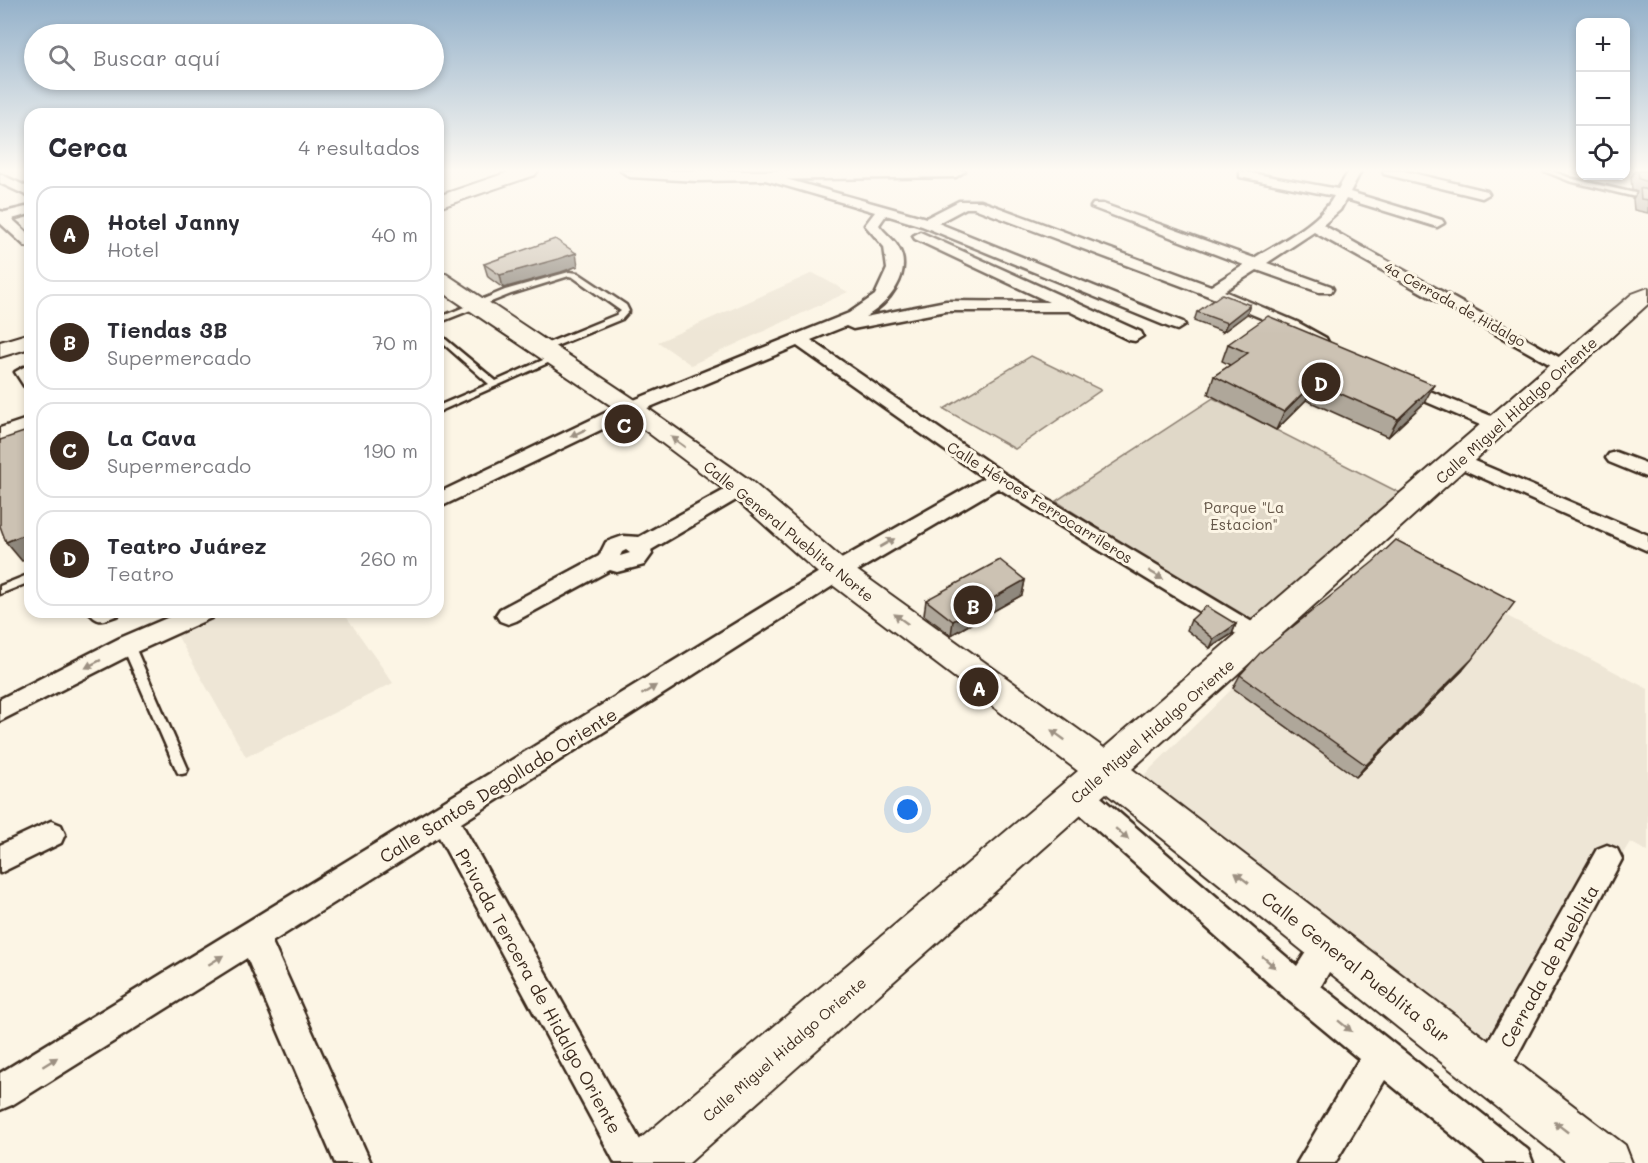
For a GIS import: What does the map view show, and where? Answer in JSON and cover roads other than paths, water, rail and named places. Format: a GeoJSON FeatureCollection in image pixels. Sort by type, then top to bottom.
{"type":"FeatureCollection","features":[{"type":"Feature","properties":{"kind":"street"},"geometry":{"type":"LineString","coordinates":[[10,225],[24,238]]}},
{"type":"Feature","properties":{"kind":"street"},"geometry":{"type":"LineString","coordinates":[[444,498],[631,408],[875,305],[885,293],[894,272],[896,259],[891,247],[872,225]]}},
{"type":"Feature","properties":{"kind":"street"},"geometry":{"type":"LineString","coordinates":[[902,225],[908,230],[1136,336]]}},
{"type":"Feature","properties":{"kind":"street"},"geometry":{"type":"LineString","coordinates":[[933,225],[1177,325]]}},
{"type":"Feature","properties":{"kind":"street"},"geometry":{"type":"LineString","coordinates":[[1033,225],[1212,292],[1291,325],[1337,353]]}},
{"type":"Feature","properties":{"kind":"street"},"geometry":{"type":"LineString","coordinates":[[1151,225],[1258,262],[1325,289]]}},
{"type":"Feature","properties":{"kind":"street"},"geometry":{"type":"LineString","coordinates":[[1212,292],[1314,226]]}},
{"type":"Feature","properties":{"kind":"street","name":"4a Cerrada de Hidalgo"},"geometry":{"type":"LineString","coordinates":[[1314,226],[1564,365]]}},
{"type":"Feature","properties":{"kind":"street","name":"Calle General Pueblita Norte"},"geometry":{"type":"LineString","coordinates":[[444,283],[631,408],[741,488],[837,572],[1091,782]]}},
{"type":"Feature","properties":{"kind":"street","name":"Calle Miguel Hidalgo Oriente"},"geometry":{"type":"LineString","coordinates":[[651,1163],[1259,637],[1460,461],[1564,365],[1640,299],[1648,295]]}},
{"type":"Feature","properties":{"kind":"street"},"geometry":{"type":"LineString","coordinates":[[827,327],[946,306],[1075,307]]}},
{"type":"Feature","properties":{"kind":"street","name":"Calle Héroes Ferrocarrileros"},"geometry":{"type":"LineString","coordinates":[[797,338],[999,479],[1259,637]]}},
{"type":"Feature","properties":{"kind":"street"},"geometry":{"type":"LineString","coordinates":[[0,350],[24,342]]}},
{"type":"Feature","properties":{"kind":"street"},"geometry":{"type":"LineString","coordinates":[[1386,378],[1498,426]]}},
{"type":"Feature","properties":{"kind":"street"},"geometry":{"type":"LineString","coordinates":[[0,434],[24,426]]}},
{"type":"Feature","properties":{"kind":"street"},"geometry":{"type":"LineString","coordinates":[[1616,458],[1648,472]]}},
{"type":"Feature","properties":{"kind":"street"},"geometry":{"type":"LineString","coordinates":[[1460,461],[1648,544]]}},
{"type":"Feature","properties":{"kind":"street","name":"Calle Santos Degollado Oriente"},"geometry":{"type":"LineString","coordinates":[[0,1093],[444,819],[837,572],[999,479]]}},
{"type":"Feature","properties":{"kind":"street"},"geometry":{"type":"LineString","coordinates":[[508,615],[610,560],[609,553],[614,547],[623,543],[633,543],[639,547],[741,488]]}},
{"type":"Feature","properties":{"kind":"street"},"geometry":{"type":"LineString","coordinates":[[0,711],[128,645],[189,618]]}},
{"type":"Feature","properties":{"kind":"street"},"geometry":{"type":"LineString","coordinates":[[1091,782],[1300,990],[1515,1163]]}},
{"type":"Feature","properties":{"kind":"street","name":"Calle General Pueblita Sur"},"geometry":{"type":"LineString","coordinates":[[1091,782],[1328,946],[1607,1163]]}},
{"type":"Feature","properties":{"kind":"street","name":"Privada Tercera de Hidalgo Oriente"},"geometry":{"type":"LineString","coordinates":[[444,819],[635,1163]]}},
{"type":"Feature","properties":{"kind":"street"},"geometry":{"type":"LineString","coordinates":[[0,859],[51,834]]}},
{"type":"Feature","properties":{"kind":"street","name":"Cerrada de Pueblita"},"geometry":{"type":"LineString","coordinates":[[1491,1072],[1607,859]]}},
{"type":"Feature","properties":{"kind":"street"},"geometry":{"type":"LineString","coordinates":[[254,937],[353,1163]]}},
{"type":"Feature","properties":{"kind":"street"},"geometry":{"type":"LineString","coordinates":[[1300,990],[1328,946]]}},
{"type":"Feature","properties":{"kind":"street"},"geometry":{"type":"LineString","coordinates":[[1315,1163],[1381,1055]]}},
{"type":"Feature","properties":{"kind":"lane"},"geometry":{"type":"LineString","coordinates":[[444,318],[476,304],[569,274],[575,275],[623,307],[625,311],[619,317],[548,353],[495,384],[444,406]]}},
{"type":"Feature","properties":{"kind":"lane"},"geometry":{"type":"LineString","coordinates":[[444,340],[495,384]]}},
{"type":"Feature","properties":{"kind":"lane"},"geometry":{"type":"LineString","coordinates":[[0,590],[24,580]]}},
{"type":"Feature","properties":{"kind":"lane"},"geometry":{"type":"LineString","coordinates":[[128,645],[182,769]]}},
{"type":"Feature","properties":{"kind":"place","name":"Teatro Juárez"},"geometry":{"type":"Point","coordinates":[1321,382]}},
{"type":"Feature","properties":{"kind":"place","name":"La Cava"},"geometry":{"type":"Point","coordinates":[624,424]}},
{"type":"Feature","properties":{"kind":"place","name":"Tiendas 3B"},"geometry":{"type":"Point","coordinates":[973,605]}},
{"type":"Feature","properties":{"kind":"place","name":"Hotel Janny"},"geometry":{"type":"Point","coordinates":[979,687]}},
{"type":"Feature","properties":{"kind":"park label","name":"Parque \"La Estacion\""},"geometry":{"type":"Point","coordinates":[1244,516]}}]}
